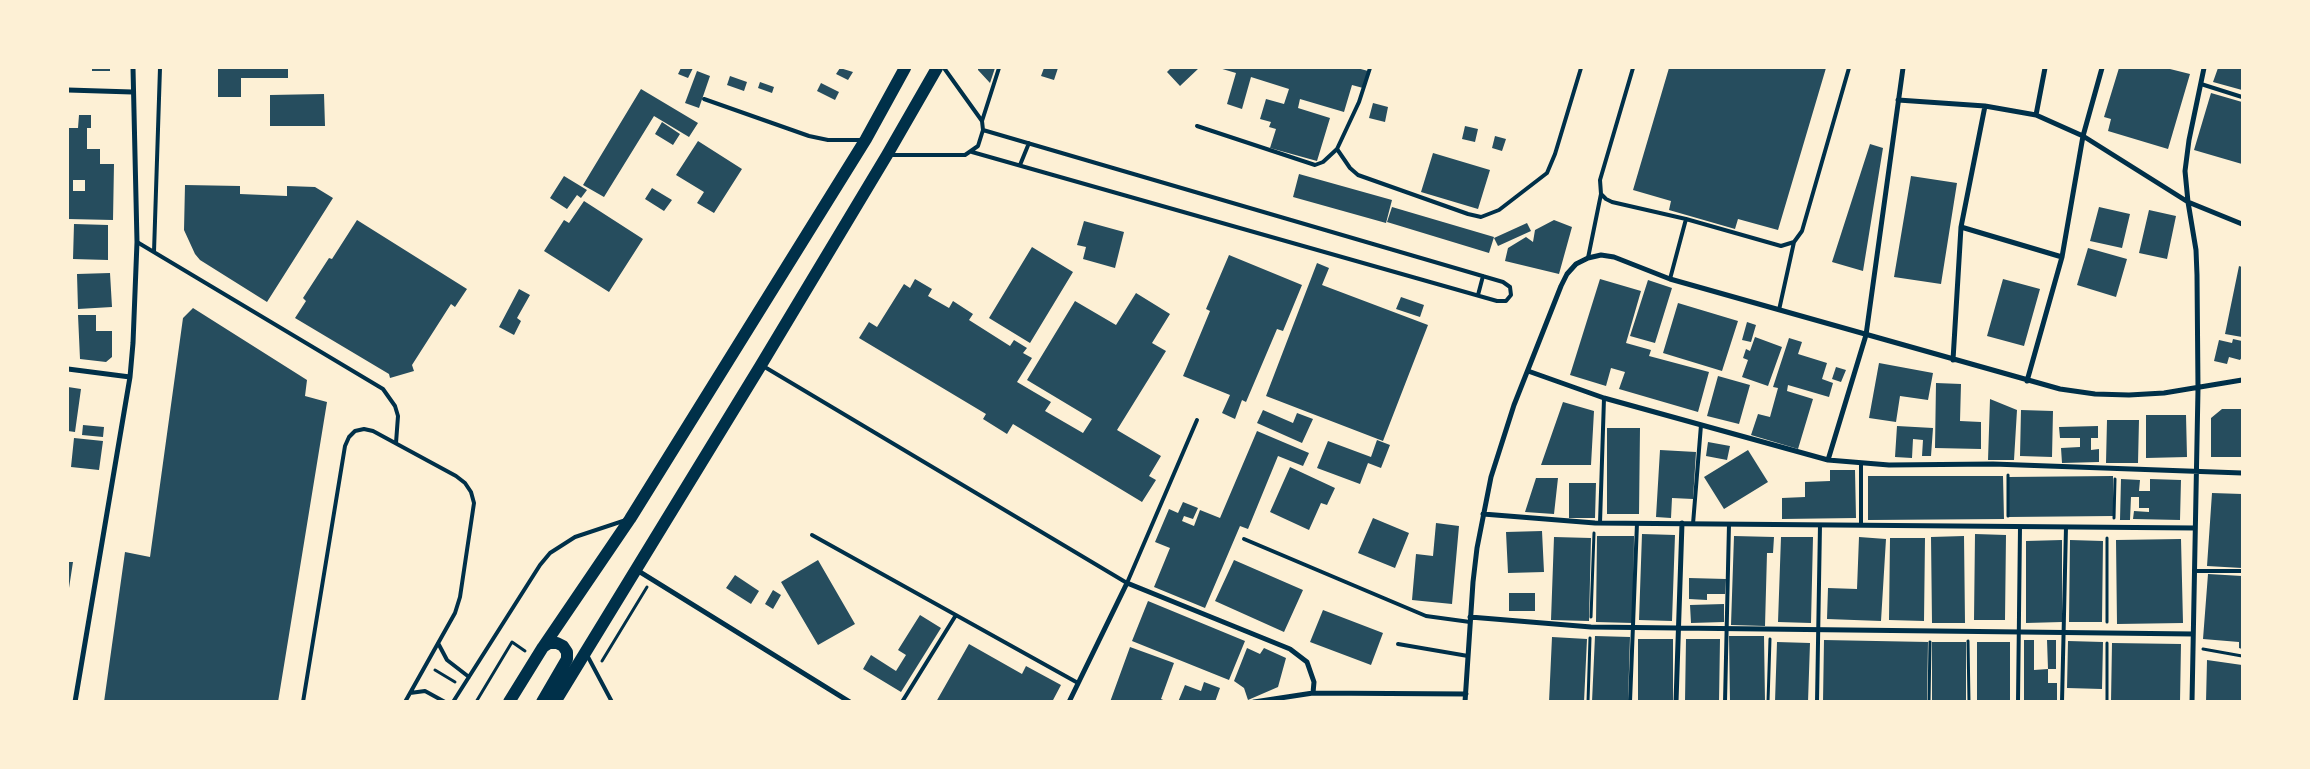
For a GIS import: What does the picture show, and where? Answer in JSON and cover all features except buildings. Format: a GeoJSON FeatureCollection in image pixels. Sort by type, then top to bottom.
{"type":"FeatureCollection","features":[{"type":"Feature","properties":{"kind":"main road"},"geometry":{"type":"LineString","coordinates":[[509,702],[543,647],[630,519],[866,139],[905,68]]}},
{"type":"Feature","properties":{"kind":"main road"},"geometry":{"type":"LineString","coordinates":[[555,702],[761,365],[937,68]]}},
{"type":"Feature","properties":{"kind":"main road"},"geometry":{"type":"LineString","coordinates":[[542,702],[568,659],[567,652],[557,642],[549,643],[543,647]]}},
{"type":"Feature","properties":{"kind":"street"},"geometry":{"type":"LineString","coordinates":[[75,702],[130,377],[138,242],[132,92],[133,68]]}},
{"type":"Feature","properties":{"kind":"street"},"geometry":{"type":"LineString","coordinates":[[1828,460],[1866,335],[1903,68]]}},
{"type":"Feature","properties":{"kind":"street"},"geometry":{"type":"LineString","coordinates":[[2036,115],[2045,68]]}},
{"type":"Feature","properties":{"kind":"street"},"geometry":{"type":"LineString","coordinates":[[2027,381],[2062,257],[2083,136],[2102,68]]}},
{"type":"Feature","properties":{"kind":"street"},"geometry":{"type":"LineString","coordinates":[[2192,702],[2198,388],[2196,250],[2186,186],[2186,156],[2204,68]]}},
{"type":"Feature","properties":{"kind":"street"},"geometry":{"type":"LineString","coordinates":[[68,90],[132,92]]}},
{"type":"Feature","properties":{"kind":"street"},"geometry":{"type":"LineString","coordinates":[[1898,100],[1985,106],[2036,115],[2083,136],[2188,202],[2242,224]]}},
{"type":"Feature","properties":{"kind":"street"},"geometry":{"type":"LineString","coordinates":[[1953,360],[1961,227],[1985,106]]}},
{"type":"Feature","properties":{"kind":"street"},"geometry":{"type":"LineString","coordinates":[[1961,227],[2062,257]]}},
{"type":"Feature","properties":{"kind":"street"},"geometry":{"type":"LineString","coordinates":[[1466,702],[1470,620],[1477,548],[1483,514],[1502,441],[1567,274],[1576,264],[1588,258],[1601,255],[1614,257],[1670,279],[1953,360],[2027,381],[2095,394],[2155,394],[2242,380]]}},
{"type":"Feature","properties":{"kind":"street"},"geometry":{"type":"LineString","coordinates":[[68,369],[130,377]]}},
{"type":"Feature","properties":{"kind":"street"},"geometry":{"type":"LineString","coordinates":[[1528,371],[1604,398],[1828,460],[1861,464],[2008,465],[2242,473]]}},
{"type":"Feature","properties":{"kind":"street"},"geometry":{"type":"LineString","coordinates":[[1483,514],[1598,523],[2195,528]]}},
{"type":"Feature","properties":{"kind":"street"},"geometry":{"type":"LineString","coordinates":[[1676,702],[1682,523]]}},
{"type":"Feature","properties":{"kind":"street"},"geometry":{"type":"LineString","coordinates":[[637,570],[850,702]]}},
{"type":"Feature","properties":{"kind":"street"},"geometry":{"type":"LineString","coordinates":[[1070,702],[1127,582],[1290,649],[1307,662],[1314,682],[1313,693]]}},
{"type":"Feature","properties":{"kind":"street"},"geometry":{"type":"LineString","coordinates":[[1470,620],[1633,627],[2193,634]]}},
{"type":"Feature","properties":{"kind":"street"},"geometry":{"type":"LineString","coordinates":[[1254,702],[1313,693],[1466,694]]}},
{"type":"Feature","properties":{"kind":"lane"},"geometry":{"type":"LineString","coordinates":[[154,252],[160,68]]}},
{"type":"Feature","properties":{"kind":"lane"},"geometry":{"type":"LineString","coordinates":[[944,68],[982,122]]}},
{"type":"Feature","properties":{"kind":"lane"},"geometry":{"type":"LineString","coordinates":[[972,152],[982,138],[982,122],[999,68]]}},
{"type":"Feature","properties":{"kind":"lane"},"geometry":{"type":"LineString","coordinates":[[1197,126],[1315,165],[1323,162],[1336,150],[1359,102],[1370,68]]}},
{"type":"Feature","properties":{"kind":"lane"},"geometry":{"type":"LineString","coordinates":[[1336,150],[1358,175],[1481,217],[1499,210],[1547,173],[1555,154],[1581,68]]}},
{"type":"Feature","properties":{"kind":"lane"},"geometry":{"type":"LineString","coordinates":[[1588,258],[1601,194],[1600,180],[1633,68]]}},
{"type":"Feature","properties":{"kind":"lane"},"geometry":{"type":"LineString","coordinates":[[1779,310],[1794,242],[1802,231],[1849,68]]}},
{"type":"Feature","properties":{"kind":"lane"},"geometry":{"type":"LineString","coordinates":[[2201,84],[2242,97]]}},
{"type":"Feature","properties":{"kind":"lane"},"geometry":{"type":"LineString","coordinates":[[704,99],[809,136],[828,140],[866,139]]}},
{"type":"Feature","properties":{"kind":"lane"},"geometry":{"type":"LineString","coordinates":[[887,155],[956,156],[972,152],[1501,302],[1511,295],[1510,287],[1507,284],[1483,276],[983,130]]}},
{"type":"Feature","properties":{"kind":"lane"},"geometry":{"type":"LineString","coordinates":[[1020,165],[1029,143]]}},
{"type":"Feature","properties":{"kind":"lane"},"geometry":{"type":"LineString","coordinates":[[1601,194],[1612,202],[1686,219],[1781,246],[1794,242]]}},
{"type":"Feature","properties":{"kind":"lane"},"geometry":{"type":"LineString","coordinates":[[1670,279],[1686,219]]}},
{"type":"Feature","properties":{"kind":"lane"},"geometry":{"type":"LineString","coordinates":[[138,242],[383,389],[395,406],[398,416],[396,443]]}},
{"type":"Feature","properties":{"kind":"lane"},"geometry":{"type":"LineString","coordinates":[[1478,295],[1483,276]]}},
{"type":"Feature","properties":{"kind":"lane"},"geometry":{"type":"LineString","coordinates":[[761,365],[1127,582],[1197,420]]}},
{"type":"Feature","properties":{"kind":"lane"},"geometry":{"type":"LineString","coordinates":[[1598,523],[1604,398]]}},
{"type":"Feature","properties":{"kind":"lane"},"geometry":{"type":"LineString","coordinates":[[1692,524],[1701,425]]}},
{"type":"Feature","properties":{"kind":"lane"},"geometry":{"type":"LineString","coordinates":[[303,702],[345,446],[349,437],[355,431],[364,429],[373,431],[456,476],[465,483],[473,498],[473,514],[460,596],[454,613],[405,702]]}},
{"type":"Feature","properties":{"kind":"lane"},"geometry":{"type":"LineString","coordinates":[[1861,464],[1861,525]]}},
{"type":"Feature","properties":{"kind":"lane"},"geometry":{"type":"LineString","coordinates":[[454,702],[540,565],[550,553],[575,537],[630,519]]}},
{"type":"Feature","properties":{"kind":"lane"},"geometry":{"type":"LineString","coordinates":[[1630,702],[1637,523]]}},
{"type":"Feature","properties":{"kind":"lane"},"geometry":{"type":"LineString","coordinates":[[1725,702],[1729,524]]}},
{"type":"Feature","properties":{"kind":"lane"},"geometry":{"type":"LineString","coordinates":[[1817,702],[1820,525]]}},
{"type":"Feature","properties":{"kind":"lane"},"geometry":{"type":"LineString","coordinates":[[2018,702],[2020,527]]}},
{"type":"Feature","properties":{"kind":"lane"},"geometry":{"type":"LineString","coordinates":[[2062,702],[2066,527]]}},
{"type":"Feature","properties":{"kind":"lane"},"geometry":{"type":"LineString","coordinates":[[812,535],[1078,683]]}},
{"type":"Feature","properties":{"kind":"lane"},"geometry":{"type":"LineString","coordinates":[[1244,539],[1426,616],[1470,620]]}},
{"type":"Feature","properties":{"kind":"lane"},"geometry":{"type":"LineString","coordinates":[[2194,571],[2242,571]]}},
{"type":"Feature","properties":{"kind":"lane"},"geometry":{"type":"LineString","coordinates":[[902,702],[956,615]]}},
{"type":"Feature","properties":{"kind":"lane"},"geometry":{"type":"LineString","coordinates":[[438,643],[447,660],[470,677]]}},
{"type":"Feature","properties":{"kind":"lane"},"geometry":{"type":"LineString","coordinates":[[1398,644],[1468,656]]}},
{"type":"Feature","properties":{"kind":"lane"},"geometry":{"type":"LineString","coordinates":[[586,652],[612,702]]}},
{"type":"Feature","properties":{"kind":"lane"},"geometry":{"type":"LineString","coordinates":[[410,693],[425,691],[445,702]]}},
{"type":"Feature","properties":{"kind":"path"},"geometry":{"type":"LineString","coordinates":[[2008,465],[2008,527]]}},
{"type":"Feature","properties":{"kind":"path"},"geometry":{"type":"LineString","coordinates":[[2114,528],[2115,469]]}},
{"type":"Feature","properties":{"kind":"path"},"geometry":{"type":"LineString","coordinates":[[1588,702],[1598,523]]}},
{"type":"Feature","properties":{"kind":"path"},"geometry":{"type":"LineString","coordinates":[[2107,702],[2108,527]]}},
{"type":"Feature","properties":{"kind":"path"},"geometry":{"type":"LineString","coordinates":[[1768,702],[1771,628]]}},
{"type":"Feature","properties":{"kind":"path"},"geometry":{"type":"LineString","coordinates":[[1929,702],[1930,630]]}},
{"type":"Feature","properties":{"kind":"path"},"geometry":{"type":"LineString","coordinates":[[1968,631],[1969,702]]}},
{"type":"Feature","properties":{"kind":"path"},"geometry":{"type":"LineString","coordinates":[[2193,647],[2242,656]]}}]}
